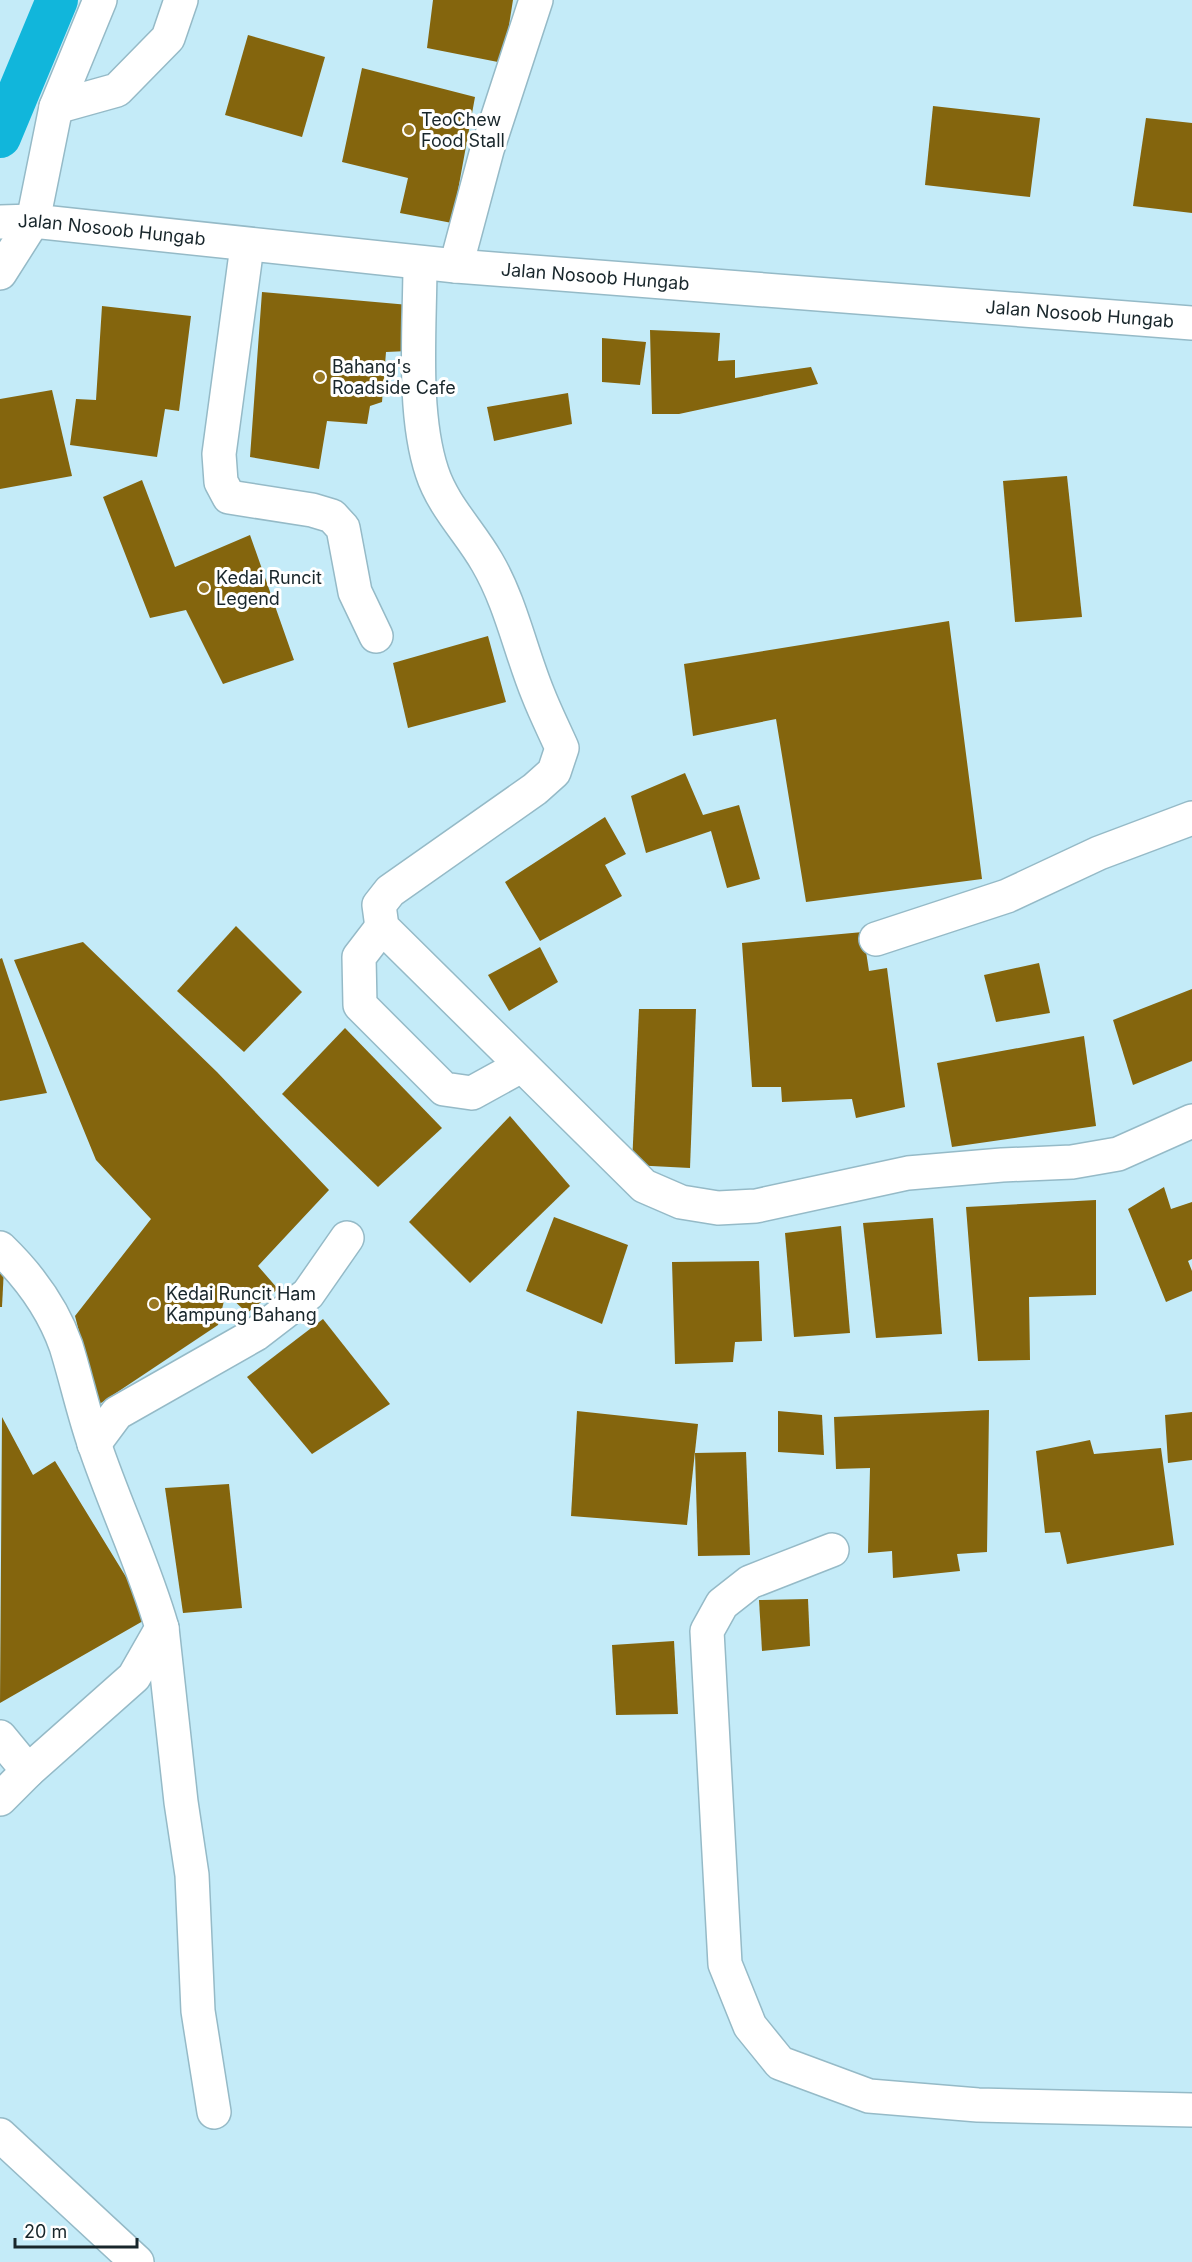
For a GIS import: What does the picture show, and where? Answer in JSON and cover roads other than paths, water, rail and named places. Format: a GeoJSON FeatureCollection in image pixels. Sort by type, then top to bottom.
{"type":"FeatureCollection","features":[{"type":"Feature","properties":{"kind":"street"},"geometry":{"type":"LineString","coordinates":[[0,273],[33,221],[56,108],[100,0]]}},
{"type":"Feature","properties":{"kind":"street"},"geometry":{"type":"LineString","coordinates":[[56,108],[117,90],[168,38],[181,0]]}},
{"type":"Feature","properties":{"kind":"street"},"geometry":{"type":"LineString","coordinates":[[456,266],[487,150],[536,0]]}},
{"type":"Feature","properties":{"kind":"street","name":"Jalan Nosoob Hungab"},"geometry":{"type":"LineString","coordinates":[[0,222],[33,221],[420,263],[1192,323]]}},
{"type":"Feature","properties":{"kind":"street"},"geometry":{"type":"LineString","coordinates":[[248,246],[219,454],[221,482],[229,497],[312,510],[332,516],[343,528],[355,592],[376,636]]}},
{"type":"Feature","properties":{"kind":"street"},"geometry":{"type":"LineString","coordinates":[[420,263],[419,360],[424,439],[432,473],[448,505],[487,562],[513,618],[537,693],[562,748],[554,771],[535,789],[390,891],[379,904],[382,927],[644,1186],[681,1202],[718,1208],[756,1206],[908,1173],[1072,1162],[1118,1154],[1192,1122]]}},
{"type":"Feature","properties":{"kind":"street"},"geometry":{"type":"LineString","coordinates":[[876,939],[1007,896],[1099,853],[1192,818]]}},
{"type":"Feature","properties":{"kind":"street"},"geometry":{"type":"LineString","coordinates":[[382,927],[359,957],[360,1005],[444,1089],[472,1094],[521,1066]]}},
{"type":"Feature","properties":{"kind":"street"},"geometry":{"type":"LineString","coordinates":[[94,1443],[117,1413],[256,1334],[308,1294],[347,1238]]}},
{"type":"Feature","properties":{"kind":"street"},"geometry":{"type":"LineString","coordinates":[[0,1248],[19,1267],[45,1302],[65,1344],[94,1443],[147,1578],[162,1628],[181,1802],[192,1875],[198,2011],[214,2112]]}},
{"type":"Feature","properties":{"kind":"street"},"geometry":{"type":"LineString","coordinates":[[832,1550],[750,1582],[722,1604],[707,1631],[725,1964],[750,2026],[780,2063],[869,2096],[978,2105],[1192,2109]]}},
{"type":"Feature","properties":{"kind":"street"},"geometry":{"type":"LineString","coordinates":[[0,1799],[28,1771],[134,1677],[162,1628]]}},
{"type":"Feature","properties":{"kind":"street"},"geometry":{"type":"LineString","coordinates":[[0,1737],[28,1771]]}},
{"type":"Feature","properties":{"kind":"street"},"geometry":{"type":"LineString","coordinates":[[0,2135],[137,2262]]}},
{"type":"Feature","properties":{"kind":"waterway"},"geometry":{"type":"LineString","coordinates":[[0,137],[57,0]]}},
{"type":"Feature","properties":{"kind":"place","name":"TeoChew Food Stall"},"geometry":{"type":"Point","coordinates":[409,130]}},
{"type":"Feature","properties":{"kind":"place","name":"Bahang's Roadside Cafe"},"geometry":{"type":"Point","coordinates":[320,377]}},
{"type":"Feature","properties":{"kind":"place","name":"Kedai Runcit Legend"},"geometry":{"type":"Point","coordinates":[204,588]}},
{"type":"Feature","properties":{"kind":"place","name":"Kedai Runcit Ham Kampung Bahang"},"geometry":{"type":"Point","coordinates":[154,1304]}}]}
